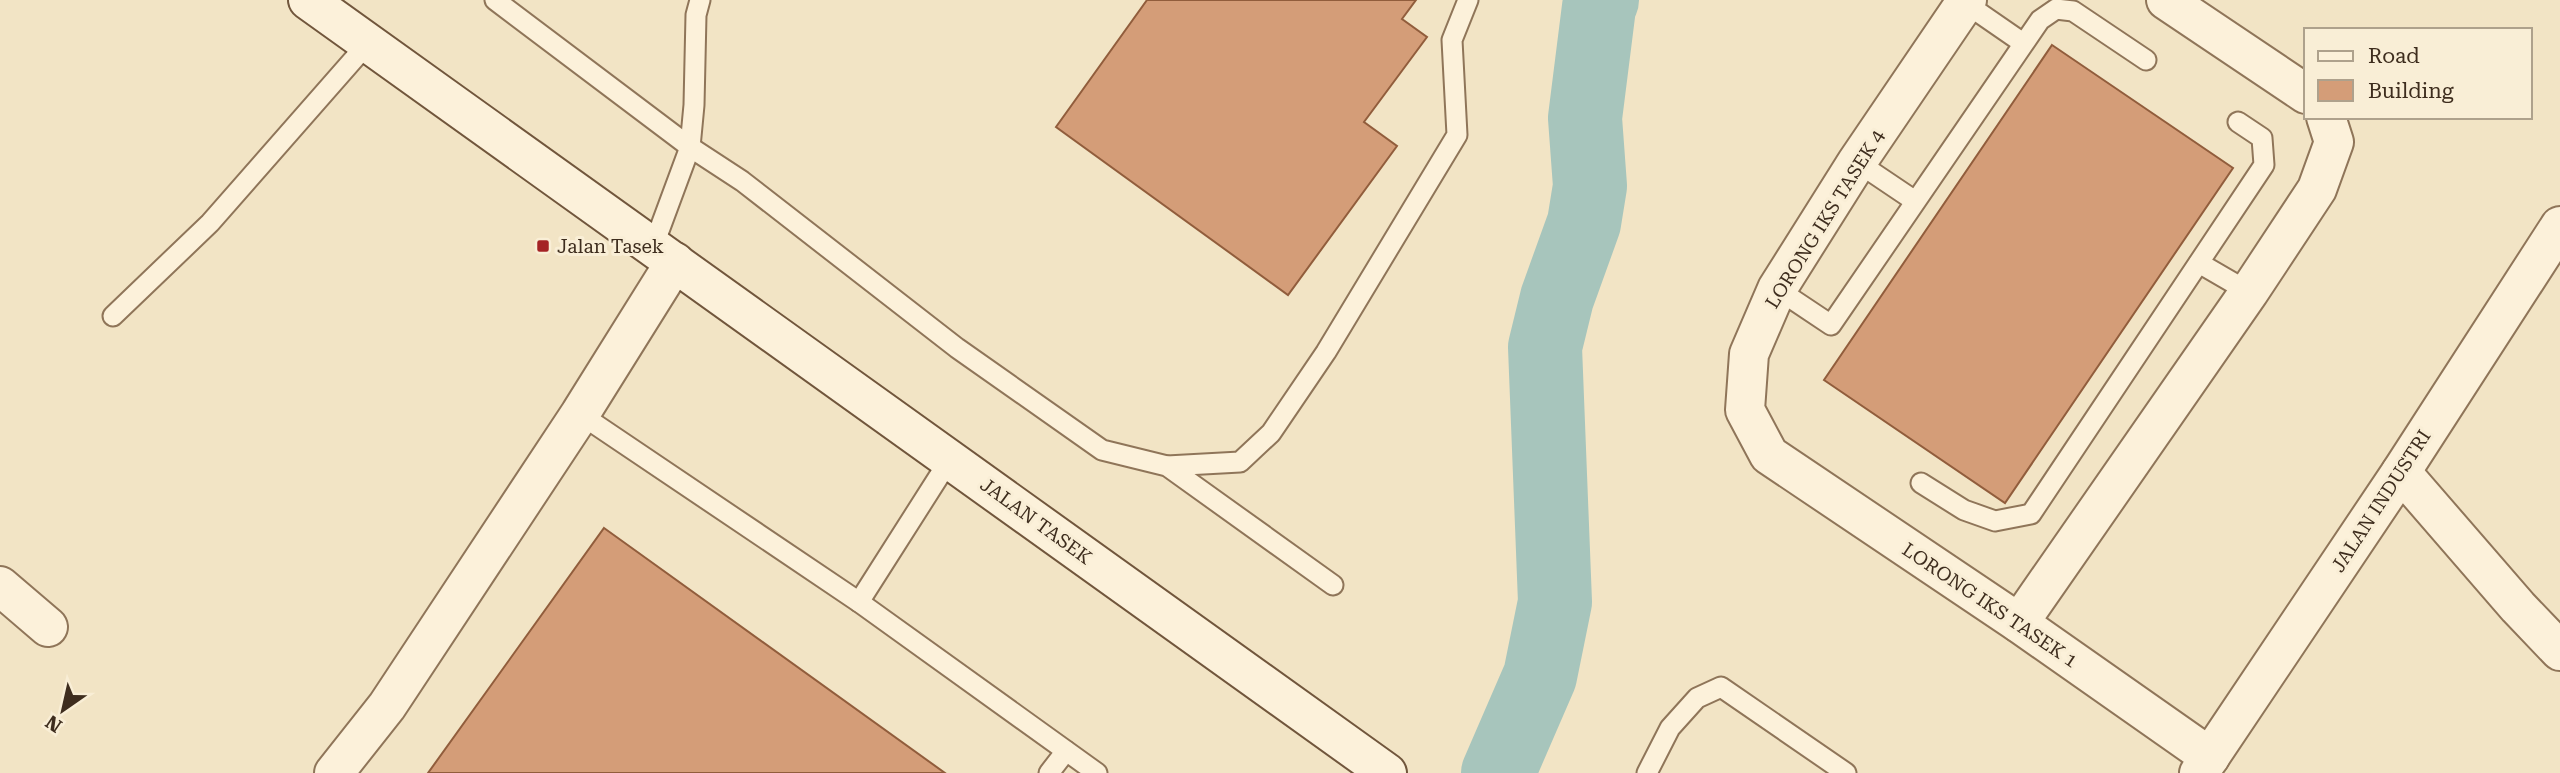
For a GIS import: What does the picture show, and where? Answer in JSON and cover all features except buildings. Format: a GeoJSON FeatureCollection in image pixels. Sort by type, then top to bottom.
{"type":"FeatureCollection","features":[{"type":"Feature","properties":{"kind":"street","name":"JALAN TASEK"},"geometry":{"type":"LineString","coordinates":[[308,0],[1387,773]]}},
{"type":"Feature","properties":{"kind":"street"},"geometry":{"type":"LineString","coordinates":[[2166,0],[2304,93]]}},
{"type":"Feature","properties":{"kind":"street","name":"LORONG IKS TASEK 4"},"geometry":{"type":"LineString","coordinates":[[1769,455],[1745,410],[1749,354],[1777,289],[1857,162],[1966,2]]}},
{"type":"Feature","properties":{"kind":"street"},"geometry":{"type":"LineString","coordinates":[[2019,623],[2318,189],[2334,142],[2327,119]]}},
{"type":"Feature","properties":{"kind":"street","name":"JALAN INDUSTRI"},"geometry":{"type":"LineString","coordinates":[[2205,765],[2401,472],[2560,226]]}},
{"type":"Feature","properties":{"kind":"street"},"geometry":{"type":"LineString","coordinates":[[334,773],[387,706],[580,414],[664,255]]}},
{"type":"Feature","properties":{"kind":"street","name":"LORONG IKS TASEK 1"},"geometry":{"type":"LineString","coordinates":[[1769,455],[2019,623],[2205,765]]}},
{"type":"Feature","properties":{"kind":"street"},"geometry":{"type":"LineString","coordinates":[[2401,472],[2518,607],[2560,651]]}},
{"type":"Feature","properties":{"kind":"street"},"geometry":{"type":"LineString","coordinates":[[0,586],[48,627]]}},
{"type":"Feature","properties":{"kind":"lane"},"geometry":{"type":"LineString","coordinates":[[495,0],[690,147],[742,181],[957,348],[1102,450],[1167,466],[1240,462],[1271,433],[1325,352],[1457,135],[1452,40],[1468,0]]}},
{"type":"Feature","properties":{"kind":"lane"},"geometry":{"type":"LineString","coordinates":[[664,255],[690,147],[699,0]]}},
{"type":"Feature","properties":{"kind":"lane"},"geometry":{"type":"LineString","coordinates":[[1966,2],[2023,43]]}},
{"type":"Feature","properties":{"kind":"lane"},"geometry":{"type":"LineString","coordinates":[[1777,289],[1831,325],[2023,43],[2040,20],[2056,9],[2073,11],[2146,60]]}},
{"type":"Feature","properties":{"kind":"lane"},"geometry":{"type":"LineString","coordinates":[[113,316],[210,223],[368,43]]}},
{"type":"Feature","properties":{"kind":"lane"},"geometry":{"type":"LineString","coordinates":[[1921,483],[1964,510],[1995,521],[2031,514],[2264,165],[2262,138],[2238,121]]}},
{"type":"Feature","properties":{"kind":"lane"},"geometry":{"type":"LineString","coordinates":[[1857,162],[1915,201]]}},
{"type":"Feature","properties":{"kind":"lane"},"geometry":{"type":"LineString","coordinates":[[2199,263],[2249,292]]}},
{"type":"Feature","properties":{"kind":"lane"},"geometry":{"type":"LineString","coordinates":[[580,414],[859,602],[1097,773]]}},
{"type":"Feature","properties":{"kind":"lane"},"geometry":{"type":"LineString","coordinates":[[859,602],[950,459]]}},
{"type":"Feature","properties":{"kind":"lane"},"geometry":{"type":"LineString","coordinates":[[1167,466],[1333,585]]}},
{"type":"Feature","properties":{"kind":"lane"},"geometry":{"type":"LineString","coordinates":[[1647,773],[1670,728],[1697,698],[1721,687],[1846,773]]}},
{"type":"Feature","properties":{"kind":"lane"},"geometry":{"type":"LineString","coordinates":[[1049,773],[1066,751]]}},
{"type":"Feature","properties":{"kind":"waterway"},"geometry":{"type":"LineString","coordinates":[[1498,773],[1540,676],[1555,602],[1545,347],[1557,298],[1584,223],[1590,186],[1585,118],[1602,0]]}},
{"type":"Feature","properties":{"kind":"place","name":"Jalan Tasek"},"geometry":{"type":"Point","coordinates":[543,246]}}]}
